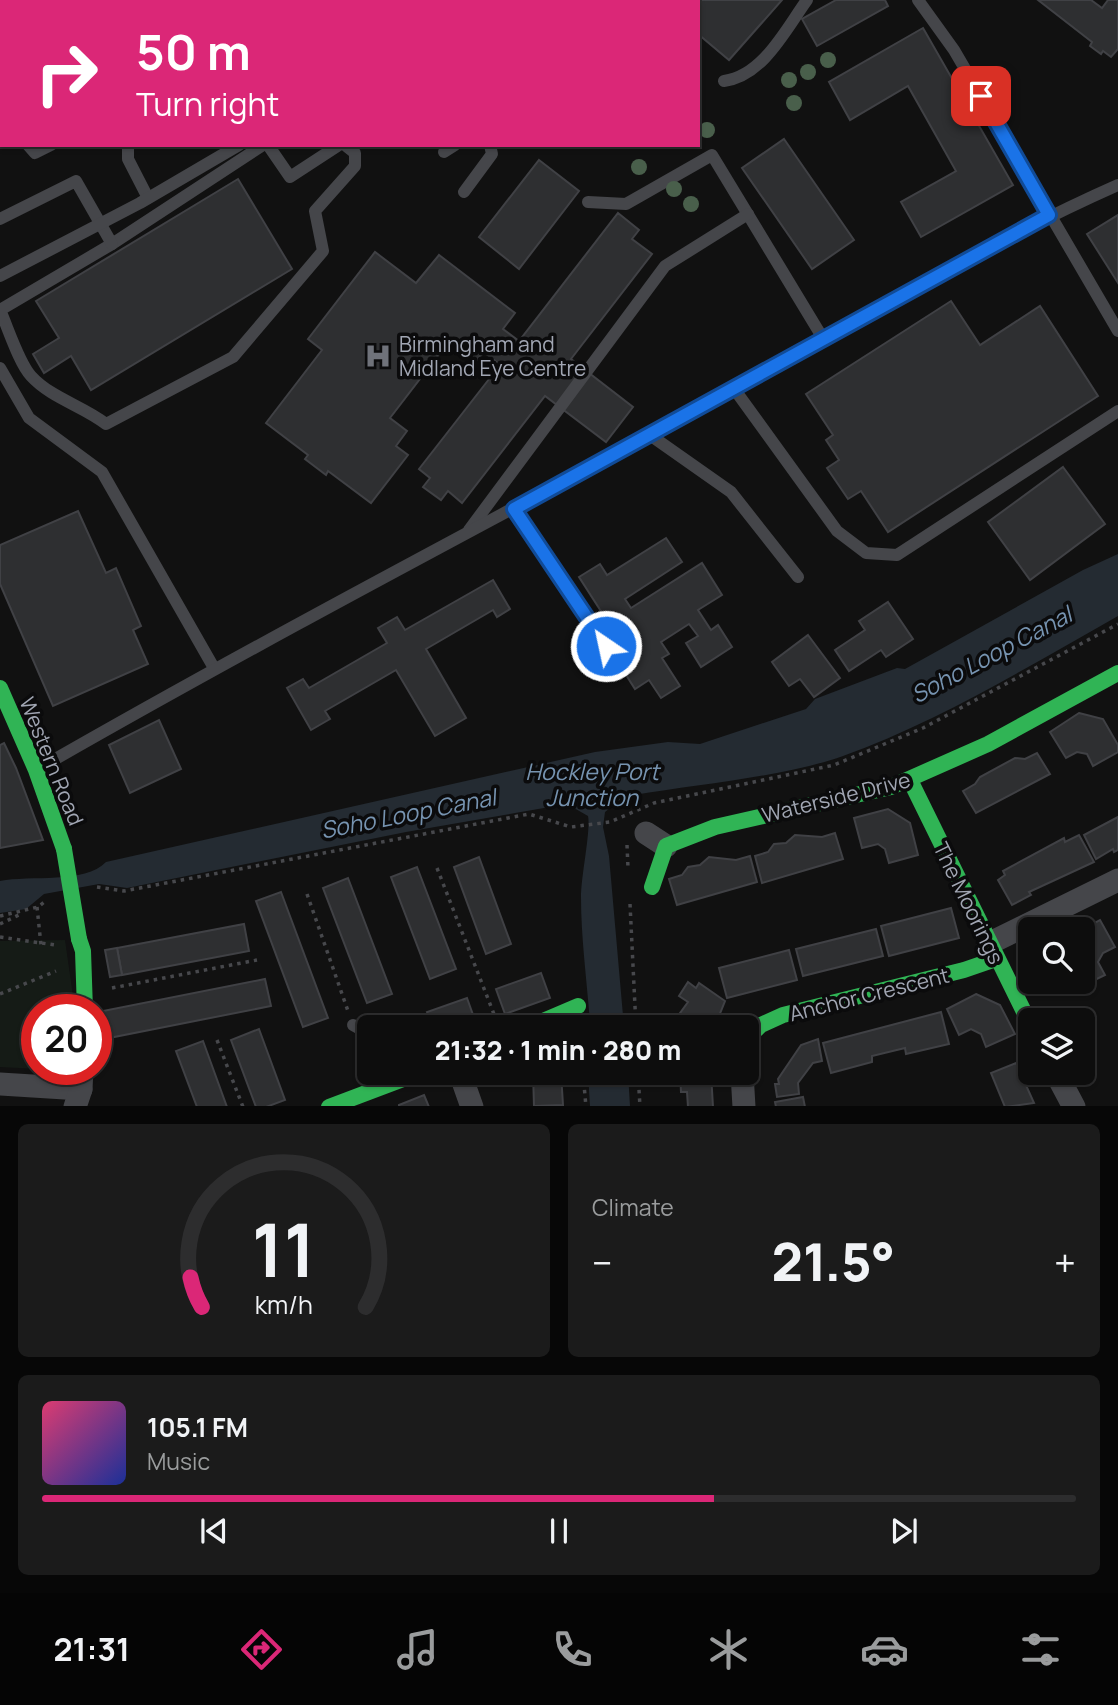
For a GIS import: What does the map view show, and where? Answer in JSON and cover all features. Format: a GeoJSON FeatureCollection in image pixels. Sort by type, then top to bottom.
{"type":"FeatureCollection","features":[{"type":"Feature","properties":{"kind":"street","name":"Waterside Drive"},"geometry":{"type":"LineString","coordinates":[[666,846],[715,827],[891,788],[988,744],[1116,679]]}},
{"type":"Feature","properties":{"kind":"street","name":"Western Road"},"geometry":{"type":"LineString","coordinates":[[0,688],[6,719],[36,770],[64,849],[81,945],[86,994]]}},
{"type":"Feature","properties":{"kind":"street","name":"The Moorings"},"geometry":{"type":"LineString","coordinates":[[909,780],[1022,1008]]}},
{"type":"Feature","properties":{"kind":"street"},"geometry":{"type":"LineString","coordinates":[[633,832],[666,846],[652,887]]}},
{"type":"Feature","properties":{"kind":"street"},"geometry":{"type":"LineString","coordinates":[[992,951],[1118,880]]}},
{"type":"Feature","properties":{"kind":"street","name":"Anchor Crescent"},"geometry":{"type":"LineString","coordinates":[[759,1027],[783,1015],[964,970],[992,951]]}},
{"type":"Feature","properties":{"kind":"street"},"geometry":{"type":"LineString","coordinates":[[557,1015],[578,1006]]}},
{"type":"Feature","properties":{"kind":"street"},"geometry":{"type":"LineString","coordinates":[[0,1084],[79,1088]]}},
{"type":"Feature","properties":{"kind":"street"},"geometry":{"type":"LineString","coordinates":[[331,1106],[375,1085]]}},
{"type":"Feature","properties":{"kind":"street"},"geometry":{"type":"LineString","coordinates":[[464,1085],[472,1106]]}},
{"type":"Feature","properties":{"kind":"street"},"geometry":{"type":"LineString","coordinates":[[742,1085],[744,1106]]}},
{"type":"Feature","properties":{"kind":"street"},"geometry":{"type":"LineString","coordinates":[[1062,1085],[1072,1106]]}},
{"type":"Feature","properties":{"kind":"lane"},"geometry":{"type":"LineString","coordinates":[[724,81],[737,79],[753,69],[807,0]]}},
{"type":"Feature","properties":{"kind":"lane"},"geometry":{"type":"LineString","coordinates":[[918,0],[954,50],[1118,331]]}},
{"type":"Feature","properties":{"kind":"lane"},"geometry":{"type":"LineString","coordinates":[[30,147],[35,153],[47,147]]}},
{"type":"Feature","properties":{"kind":"lane"},"geometry":{"type":"LineString","coordinates":[[128,147],[128,159],[134,175],[149,198]]}},
{"type":"Feature","properties":{"kind":"lane"},"geometry":{"type":"LineString","coordinates":[[0,276],[149,198],[236,147]]}},
{"type":"Feature","properties":{"kind":"lane"},"geometry":{"type":"LineString","coordinates":[[260,147],[112,244],[0,310],[29,374],[47,390],[88,410],[106,424],[233,357],[274,312],[323,251],[314,211],[355,166],[355,153],[348,147]]}},
{"type":"Feature","properties":{"kind":"lane"},"geometry":{"type":"LineString","coordinates":[[269,147],[290,177],[336,147]]}},
{"type":"Feature","properties":{"kind":"lane"},"geometry":{"type":"LineString","coordinates":[[464,192],[492,154],[490,147]]}},
{"type":"Feature","properties":{"kind":"lane"},"geometry":{"type":"LineString","coordinates":[[588,202],[626,204],[712,155],[824,340]]}},
{"type":"Feature","properties":{"kind":"lane"},"geometry":{"type":"LineString","coordinates":[[0,219],[76,181],[112,244]]}},
{"type":"Feature","properties":{"kind":"lane"},"geometry":{"type":"LineString","coordinates":[[36,770],[214,668],[734,390],[1049,215],[1118,185]]}},
{"type":"Feature","properties":{"kind":"lane"},"geometry":{"type":"LineString","coordinates":[[467,533],[665,266],[748,214]]}},
{"type":"Feature","properties":{"kind":"lane"},"geometry":{"type":"LineString","coordinates":[[0,368],[29,418],[102,472],[214,668]]}},
{"type":"Feature","properties":{"kind":"lane"},"geometry":{"type":"LineString","coordinates":[[734,390],[837,531],[866,553],[897,555],[1118,411]]}},
{"type":"Feature","properties":{"kind":"lane"},"geometry":{"type":"LineString","coordinates":[[650,435],[731,492],[798,578]]}},
{"type":"Feature","properties":{"kind":"lane"},"geometry":{"type":"LineString","coordinates":[[514,509],[606,646]]}},
{"type":"Feature","properties":{"kind":"lane"},"geometry":{"type":"LineString","coordinates":[[353,1025],[357,1027]]}},
{"type":"Feature","properties":{"kind":"path"},"geometry":{"type":"LineString","coordinates":[[88,888],[99,886],[124,891],[529,814],[571,827],[610,822],[654,803],[834,765],[880,748],[1017,680],[1118,624]]}},
{"type":"Feature","properties":{"kind":"path"},"geometry":{"type":"LineString","coordinates":[[625,815],[633,832],[628,879]]}},
{"type":"Feature","properties":{"kind":"path"},"geometry":{"type":"LineString","coordinates":[[437,868],[494,1015]]}},
{"type":"Feature","properties":{"kind":"path"},"geometry":{"type":"LineString","coordinates":[[629,892],[635,1015]]}},
{"type":"Feature","properties":{"kind":"path"},"geometry":{"type":"LineString","coordinates":[[307,894],[353,1025]]}},
{"type":"Feature","properties":{"kind":"path"},"geometry":{"type":"LineString","coordinates":[[0,924],[38,907],[52,895]]}},
{"type":"Feature","properties":{"kind":"path"},"geometry":{"type":"LineString","coordinates":[[38,907],[41,945]]}},
{"type":"Feature","properties":{"kind":"path"},"geometry":{"type":"LineString","coordinates":[[0,916],[38,907]]}},
{"type":"Feature","properties":{"kind":"path"},"geometry":{"type":"LineString","coordinates":[[0,937],[41,945],[81,945]]}},
{"type":"Feature","properties":{"kind":"path"},"geometry":{"type":"LineString","coordinates":[[0,994],[52,974],[81,945]]}},
{"type":"Feature","properties":{"kind":"path"},"geometry":{"type":"LineString","coordinates":[[86,990],[117,987],[257,960]]}},
{"type":"Feature","properties":{"kind":"path"},"geometry":{"type":"LineString","coordinates":[[217,1040],[243,1106]]}},
{"type":"Feature","properties":{"kind":"path"},"geometry":{"type":"LineString","coordinates":[[584,1085],[586,1106]]}},
{"type":"Feature","properties":{"kind":"path"},"geometry":{"type":"LineString","coordinates":[[639,1085],[640,1106]]}},
{"type":"Feature","properties":{"kind":"shaded area"},"geometry":{"type":"Polygon","coordinates":[[[65,940],[73,994],[21,994],[21,1068],[0,1067],[0,941],[65,940]]]}},
{"type":"Feature","properties":{"kind":"water"},"geometry":{"type":"Polygon","coordinates":[[[1118,554],[1118,616],[949,710],[843,756],[768,775],[634,795],[620,800],[605,812],[603,827],[609,856],[623,1015],[589,1015],[581,897],[588,816],[567,804],[406,832],[127,888],[99,884],[44,894],[26,909],[0,913],[0,881],[56,878],[85,873],[106,862],[595,752],[668,742],[700,744],[806,709],[815,699],[897,668],[905,669],[1083,570],[1118,554]]]}},
{"type":"Feature","properties":{"kind":"water"},"geometry":{"type":"Polygon","coordinates":[[[589,1085],[629,1085],[630,1106],[590,1106],[589,1085]]]}},
{"type":"Feature","properties":{"kind":"building"},"geometry":{"type":"Polygon","coordinates":[[[700,0],[782,0],[729,60],[700,36],[700,0]]]}},
{"type":"Feature","properties":{"kind":"building"},"geometry":{"type":"Polygon","coordinates":[[[836,0],[885,0],[888,6],[817,46],[802,19],[836,0]]]}},
{"type":"Feature","properties":{"kind":"building"},"geometry":{"type":"Polygon","coordinates":[[[1038,0],[1091,0],[1102,8],[1108,0],[1118,0],[1118,49],[1111,57],[1103,51],[1101,54],[1090,46],[1092,42],[1038,0]]]}},
{"type":"Feature","properties":{"kind":"building"},"geometry":{"type":"Polygon","coordinates":[[[923,28],[1013,185],[921,237],[901,202],[956,171],[908,86],[850,120],[829,82],[923,28]]]}},
{"type":"Feature","properties":{"kind":"building"},"geometry":{"type":"Polygon","coordinates":[[[784,139],[854,240],[812,269],[742,168],[784,139]]]}},
{"type":"Feature","properties":{"kind":"building"},"geometry":{"type":"Polygon","coordinates":[[[539,160],[579,191],[519,269],[479,237],[539,160]]]}},
{"type":"Feature","properties":{"kind":"building"},"geometry":{"type":"Polygon","coordinates":[[[238,179],[292,269],[91,390],[71,356],[44,373],[33,354],[59,338],[36,301],[238,179]]]}},
{"type":"Feature","properties":{"kind":"building","name":"Birmingham and Midland Eye Centre"},"geometry":{"type":"Polygon","coordinates":[[[618,213],[639,230],[632,239],[652,254],[571,359],[633,407],[606,442],[545,396],[462,503],[448,491],[441,500],[423,487],[430,478],[419,469],[500,365],[484,352],[477,360],[450,340],[390,418],[407,431],[396,446],[408,455],[371,503],[328,471],[326,475],[305,459],[308,455],[266,423],[322,350],[308,339],[375,252],[416,283],[439,255],[515,313],[503,329],[519,341],[618,213]]]}},
{"type":"Feature","properties":{"kind":"building"},"geometry":{"type":"Polygon","coordinates":[[[1118,215],[1118,283],[1087,234],[1118,215]]]}},
{"type":"Feature","properties":{"kind":"building"},"geometry":{"type":"Polygon","coordinates":[[[951,301],[980,345],[1040,306],[1098,396],[888,532],[861,491],[848,499],[827,468],[839,460],[826,440],[833,435],[806,394],[951,301]]]}},
{"type":"Feature","properties":{"kind":"building"},"geometry":{"type":"Polygon","coordinates":[[[1063,467],[1105,524],[1030,580],[988,522],[1063,467]]]}},
{"type":"Feature","properties":{"kind":"building"},"geometry":{"type":"Polygon","coordinates":[[[78,511],[106,573],[116,568],[141,626],[133,630],[148,664],[53,706],[0,584],[0,545],[78,511]]]}},
{"type":"Feature","properties":{"kind":"building"},"geometry":{"type":"Polygon","coordinates":[[[666,538],[682,562],[625,599],[631,608],[702,563],[722,595],[698,610],[711,630],[718,625],[732,647],[701,667],[686,643],[698,636],[689,624],[661,642],[669,654],[662,658],[680,686],[661,698],[649,680],[635,689],[602,637],[613,630],[579,577],[600,564],[607,575],[666,538]]]}},
{"type":"Feature","properties":{"kind":"building"},"geometry":{"type":"Polygon","coordinates":[[[493,580],[510,609],[497,617],[493,610],[426,649],[466,718],[435,736],[396,670],[325,711],[330,719],[311,730],[287,688],[303,679],[309,688],[387,643],[378,628],[397,617],[405,630],[493,580]]]}},
{"type":"Feature","properties":{"kind":"building"},"geometry":{"type":"Polygon","coordinates":[[[888,602],[913,639],[886,657],[881,650],[849,671],[835,650],[865,630],[859,621],[888,602]]]}},
{"type":"Feature","properties":{"kind":"building"},"geometry":{"type":"Polygon","coordinates":[[[808,635],[840,678],[814,697],[800,679],[789,686],[772,662],[808,635]]]}},
{"type":"Feature","properties":{"kind":"building"},"geometry":{"type":"Polygon","coordinates":[[[1079,713],[1103,719],[1118,745],[1118,752],[1093,766],[1087,754],[1077,752],[1066,758],[1050,732],[1079,713]]]}},
{"type":"Feature","properties":{"kind":"building"},"geometry":{"type":"Polygon","coordinates":[[[159,720],[181,769],[130,793],[109,745],[159,720]]]}},
{"type":"Feature","properties":{"kind":"building"},"geometry":{"type":"Polygon","coordinates":[[[4,743],[43,840],[0,848],[0,745],[4,743]]]}},
{"type":"Feature","properties":{"kind":"building"},"geometry":{"type":"Polygon","coordinates":[[[1037,753],[1050,774],[976,813],[963,791],[975,784],[980,777],[1015,758],[1025,759],[1037,753]]]}},
{"type":"Feature","properties":{"kind":"building"},"geometry":{"type":"Polygon","coordinates":[[[888,809],[910,823],[918,855],[889,863],[885,849],[878,844],[862,848],[854,818],[888,809]]]}},
{"type":"Feature","properties":{"kind":"building"},"geometry":{"type":"Polygon","coordinates":[[[1118,817],[1118,850],[1114,852],[1113,849],[1096,859],[1084,835],[1118,817]]]}},
{"type":"Feature","properties":{"kind":"building"},"geometry":{"type":"Polygon","coordinates":[[[835,833],[843,859],[762,883],[755,856],[768,852],[774,844],[786,843],[795,835],[822,837],[835,833]]]}},
{"type":"Feature","properties":{"kind":"building"},"geometry":{"type":"Polygon","coordinates":[[[1079,835],[1094,862],[1029,892],[1031,895],[1012,905],[998,880],[1005,875],[1003,871],[1064,838],[1065,842],[1079,835]]]}},
{"type":"Feature","properties":{"kind":"building"},"geometry":{"type":"Polygon","coordinates":[[[750,856],[757,882],[677,905],[669,879],[682,875],[688,867],[700,865],[709,857],[736,860],[750,856]]]}},
{"type":"Feature","properties":{"kind":"building"},"geometry":{"type":"Polygon","coordinates":[[[479,857],[511,944],[486,954],[454,867],[479,857]]]}},
{"type":"Feature","properties":{"kind":"building"},"geometry":{"type":"Polygon","coordinates":[[[417,867],[456,969],[430,979],[391,877],[417,867]]]}},
{"type":"Feature","properties":{"kind":"building"},"geometry":{"type":"Polygon","coordinates":[[[348,878],[392,994],[367,1003],[323,888],[348,878]]]}},
{"type":"Feature","properties":{"kind":"building"},"geometry":{"type":"Polygon","coordinates":[[[281,892],[328,1018],[303,1027],[256,901],[281,892]]]}},
{"type":"Feature","properties":{"kind":"building"},"geometry":{"type":"Polygon","coordinates":[[[951,908],[959,938],[889,956],[881,926],[951,908]]]}},
{"type":"Feature","properties":{"kind":"building"},"geometry":{"type":"Polygon","coordinates":[[[1100,920],[1115,947],[1103,953],[1098,962],[1105,975],[1095,980],[1095,923],[1100,920]]]}},
{"type":"Feature","properties":{"kind":"building"},"geometry":{"type":"Polygon","coordinates":[[[244,924],[249,951],[122,975],[117,948],[244,924]]]}},
{"type":"Feature","properties":{"kind":"building"},"geometry":{"type":"Polygon","coordinates":[[[876,929],[883,956],[803,976],[796,949],[876,929]]]}},
{"type":"Feature","properties":{"kind":"building"},"geometry":{"type":"Polygon","coordinates":[[[117,948],[122,975],[110,977],[105,950],[117,948]]]}},
{"type":"Feature","properties":{"kind":"building"},"geometry":{"type":"Polygon","coordinates":[[[789,950],[797,980],[727,998],[719,968],[789,950]]]}},
{"type":"Feature","properties":{"kind":"building"},"geometry":{"type":"Polygon","coordinates":[[[541,973],[550,998],[505,1014],[496,989],[541,973]]]}},
{"type":"Feature","properties":{"kind":"building"},"geometry":{"type":"Polygon","coordinates":[[[265,979],[271,1006],[112,1037],[112,1009],[265,979]]]}},
{"type":"Feature","properties":{"kind":"building"},"geometry":{"type":"Polygon","coordinates":[[[688,982],[696,988],[699,983],[725,1001],[719,1015],[679,1015],[688,1002],[679,996],[688,982]]]}},
{"type":"Feature","properties":{"kind":"building"},"geometry":{"type":"Polygon","coordinates":[[[976,994],[1000,1005],[1015,1034],[986,1047],[981,1034],[971,1029],[959,1035],[947,1009],[976,994]]]}},
{"type":"Feature","properties":{"kind":"building"},"geometry":{"type":"Polygon","coordinates":[[[467,998],[473,1015],[428,1015],[427,1012],[467,998]]]}},
{"type":"Feature","properties":{"kind":"building"},"geometry":{"type":"Polygon","coordinates":[[[941,1012],[949,1044],[906,1054],[905,1048],[872,1056],[872,1062],[831,1073],[823,1043],[941,1012]]]}},
{"type":"Feature","properties":{"kind":"building"},"geometry":{"type":"Polygon","coordinates":[[[259,1029],[285,1100],[269,1106],[256,1106],[231,1040],[259,1029]]]}},
{"type":"Feature","properties":{"kind":"building"},"geometry":{"type":"Polygon","coordinates":[[[818,1039],[822,1061],[813,1063],[798,1083],[799,1094],[777,1097],[775,1084],[779,1084],[778,1079],[801,1045],[818,1039]]]}},
{"type":"Feature","properties":{"kind":"building"},"geometry":{"type":"Polygon","coordinates":[[[203,1041],[227,1106],[197,1106],[176,1051],[203,1041]]]}},
{"type":"Feature","properties":{"kind":"building"},"geometry":{"type":"Polygon","coordinates":[[[1016,1063],[1018,1085],[1026,1085],[1034,1103],[1005,1106],[991,1073],[1016,1063]]]}},
{"type":"Feature","properties":{"kind":"building"},"geometry":{"type":"Polygon","coordinates":[[[533,1085],[562,1085],[563,1105],[534,1106],[533,1085]]]}},
{"type":"Feature","properties":{"kind":"building"},"geometry":{"type":"Polygon","coordinates":[[[681,1085],[712,1085],[713,1106],[688,1106],[687,1092],[681,1092],[681,1085]]]}},
{"type":"Feature","properties":{"kind":"building"},"geometry":{"type":"Polygon","coordinates":[[[424,1095],[429,1106],[399,1106],[424,1095]]]}},
{"type":"Feature","properties":{"kind":"building"},"geometry":{"type":"Polygon","coordinates":[[[803,1097],[805,1106],[776,1106],[775,1102],[803,1097]]]}},
{"type":"Feature","properties":{"kind":"traffic: fast"},"geometry":{"type":"LineString","coordinates":[[652,887],[666,846],[715,827],[891,787],[988,744],[1118,673]]}},
{"type":"Feature","properties":{"kind":"traffic: fast"},"geometry":{"type":"LineString","coordinates":[[0,688],[36,770],[64,849]]}},
{"type":"Feature","properties":{"kind":"traffic: fast"},"geometry":{"type":"LineString","coordinates":[[910,780],[1022,1008]]}},
{"type":"Feature","properties":{"kind":"traffic: fast"},"geometry":{"type":"LineString","coordinates":[[64,849],[79,939]]}},
{"type":"Feature","properties":{"kind":"traffic: fast"},"geometry":{"type":"LineString","coordinates":[[79,939],[83,951],[84,994]]}},
{"type":"Feature","properties":{"kind":"traffic: fast"},"geometry":{"type":"LineString","coordinates":[[759,1027],[783,1015],[964,970],[996,959]]}},
{"type":"Feature","properties":{"kind":"traffic: fast"},"geometry":{"type":"LineString","coordinates":[[557,1015],[578,1006]]}},
{"type":"Feature","properties":{"kind":"traffic: fast"},"geometry":{"type":"LineString","coordinates":[[332,1106],[387,1085]]}},
{"type":"Feature","properties":{"kind":"place","name":"Birmingham and Midland Eye Centre"},"geometry":{"type":"Point","coordinates":[378,356]}},
{"type":"Feature","properties":{"kind":"route"},"geometry":{"type":"LineString","coordinates":[[606,646],[514,509],[1049,215],[981,96]]}},
{"type":"Feature","properties":{"kind":"water label","name":"Soho Loop Canal"},"geometry":{"type":"Point","coordinates":[991,654]}},
{"type":"Feature","properties":{"kind":"water label","name":"Hockley Port Junction"},"geometry":{"type":"Point","coordinates":[592,784]}},
{"type":"Feature","properties":{"kind":"water label","name":"Soho Loop Canal"},"geometry":{"type":"Point","coordinates":[408,813]}}]}
